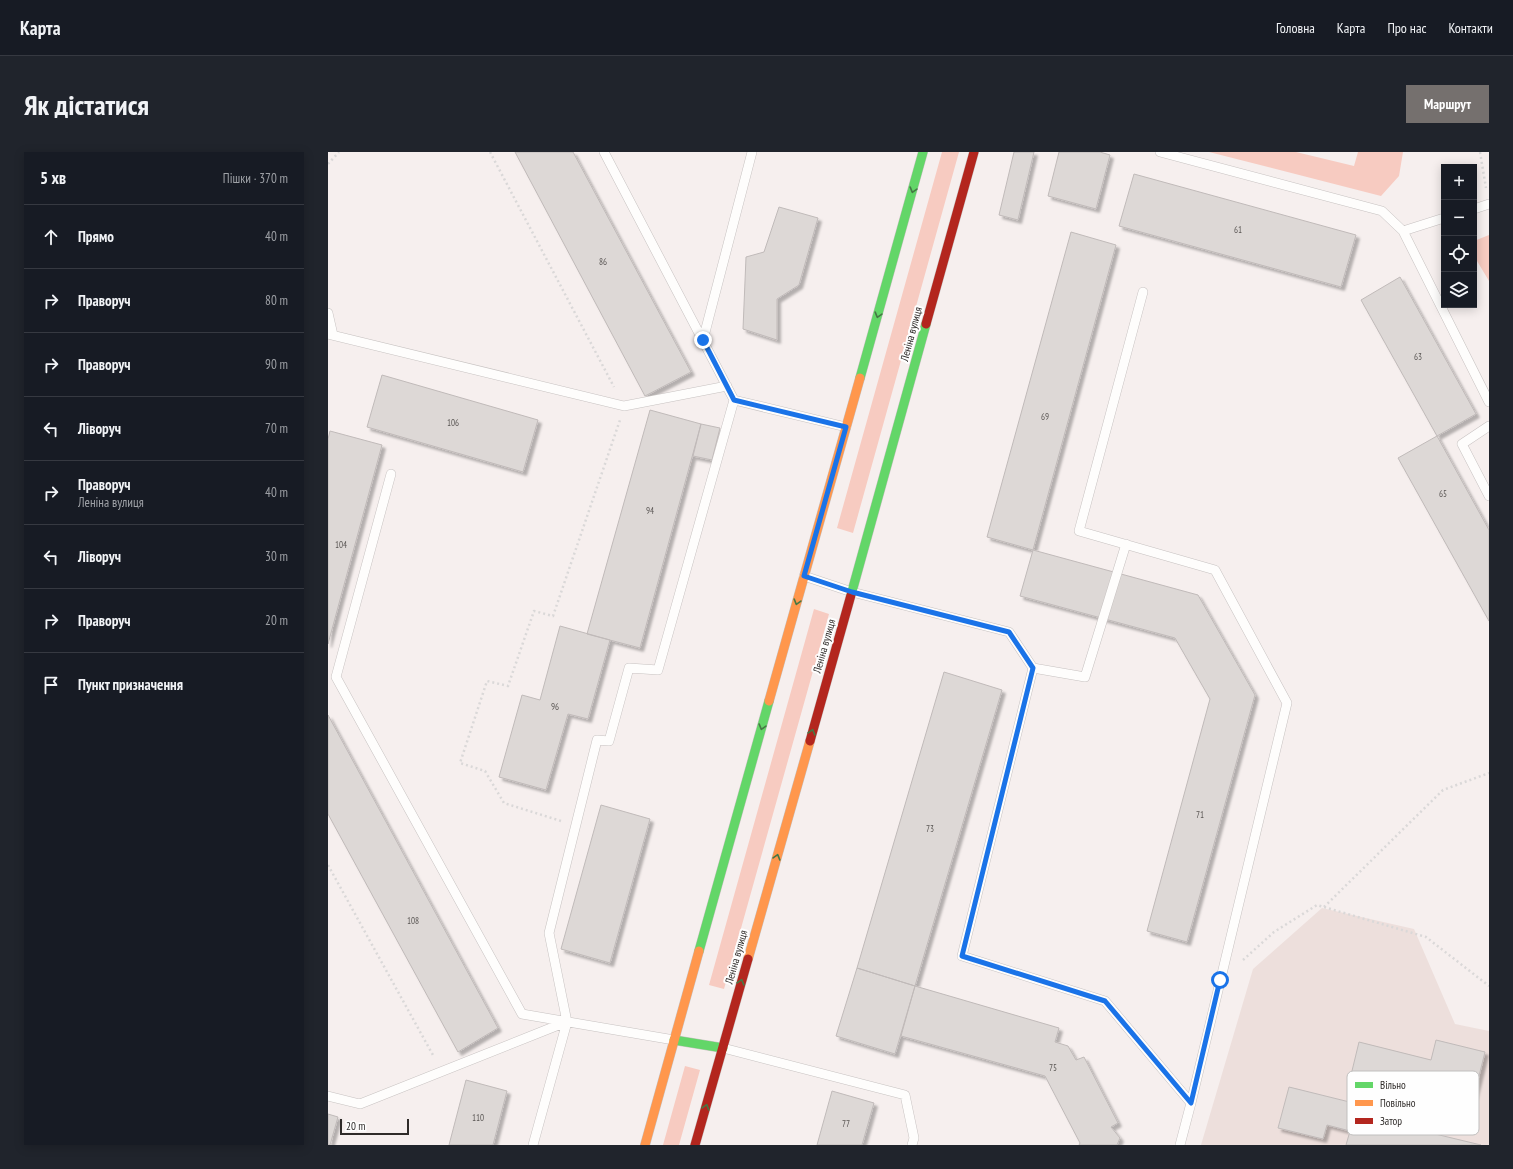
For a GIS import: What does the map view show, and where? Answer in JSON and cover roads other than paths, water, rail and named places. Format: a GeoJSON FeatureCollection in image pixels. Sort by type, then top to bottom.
{"type":"FeatureCollection","features":[{"type":"Feature","properties":{"kind":"street"},"geometry":{"type":"LineString","coordinates":[[645,1145],[923,152]]}},
{"type":"Feature","properties":{"kind":"street","name":"Леніна вулиця"},"geometry":{"type":"LineString","coordinates":[[695,1145],[852,592],[974,152]]}},
{"type":"Feature","properties":{"kind":"street"},"geometry":{"type":"LineString","coordinates":[[674,1040],[723,1048]]}},
{"type":"Feature","properties":{"kind":"lane"},"geometry":{"type":"LineString","coordinates":[[533,1145],[567,1022],[549,933],[597,740],[609,741],[629,668],[658,670],[734,400],[604,152]]}},
{"type":"Feature","properties":{"kind":"lane"},"geometry":{"type":"LineString","coordinates":[[703,340],[752,152]]}},
{"type":"Feature","properties":{"kind":"lane"},"geometry":{"type":"LineString","coordinates":[[1160,152],[1382,211],[1403,231],[1489,402]]}},
{"type":"Feature","properties":{"kind":"lane"},"geometry":{"type":"LineString","coordinates":[[1477,208],[1489,204]]}},
{"type":"Feature","properties":{"kind":"lane"},"geometry":{"type":"LineString","coordinates":[[1403,231],[1441,219]]}},
{"type":"Feature","properties":{"kind":"lane"},"geometry":{"type":"LineString","coordinates":[[1143,292],[1079,531],[1215,570],[1287,703],[1180,1145]]}},
{"type":"Feature","properties":{"kind":"lane"},"geometry":{"type":"LineString","coordinates":[[328,313],[331,334],[624,406],[727,386]]}},
{"type":"Feature","properties":{"kind":"lane"},"geometry":{"type":"LineString","coordinates":[[734,400],[846,427]]}},
{"type":"Feature","properties":{"kind":"lane"},"geometry":{"type":"LineString","coordinates":[[1489,426],[1462,444],[1489,496]]}},
{"type":"Feature","properties":{"kind":"lane"},"geometry":{"type":"LineString","coordinates":[[391,474],[336,677],[522,1014],[674,1040]]}},
{"type":"Feature","properties":{"kind":"lane"},"geometry":{"type":"LineString","coordinates":[[804,576],[852,592],[1009,632],[1033,668],[1085,677],[1126,544]]}},
{"type":"Feature","properties":{"kind":"lane"},"geometry":{"type":"LineString","coordinates":[[1033,668],[962,956],[1105,1001],[1191,1103]]}},
{"type":"Feature","properties":{"kind":"lane"},"geometry":{"type":"LineString","coordinates":[[328,1096],[360,1104],[567,1022]]}},
{"type":"Feature","properties":{"kind":"lane"},"geometry":{"type":"LineString","coordinates":[[723,1048],[905,1095],[914,1138],[912,1145]]}}]}
